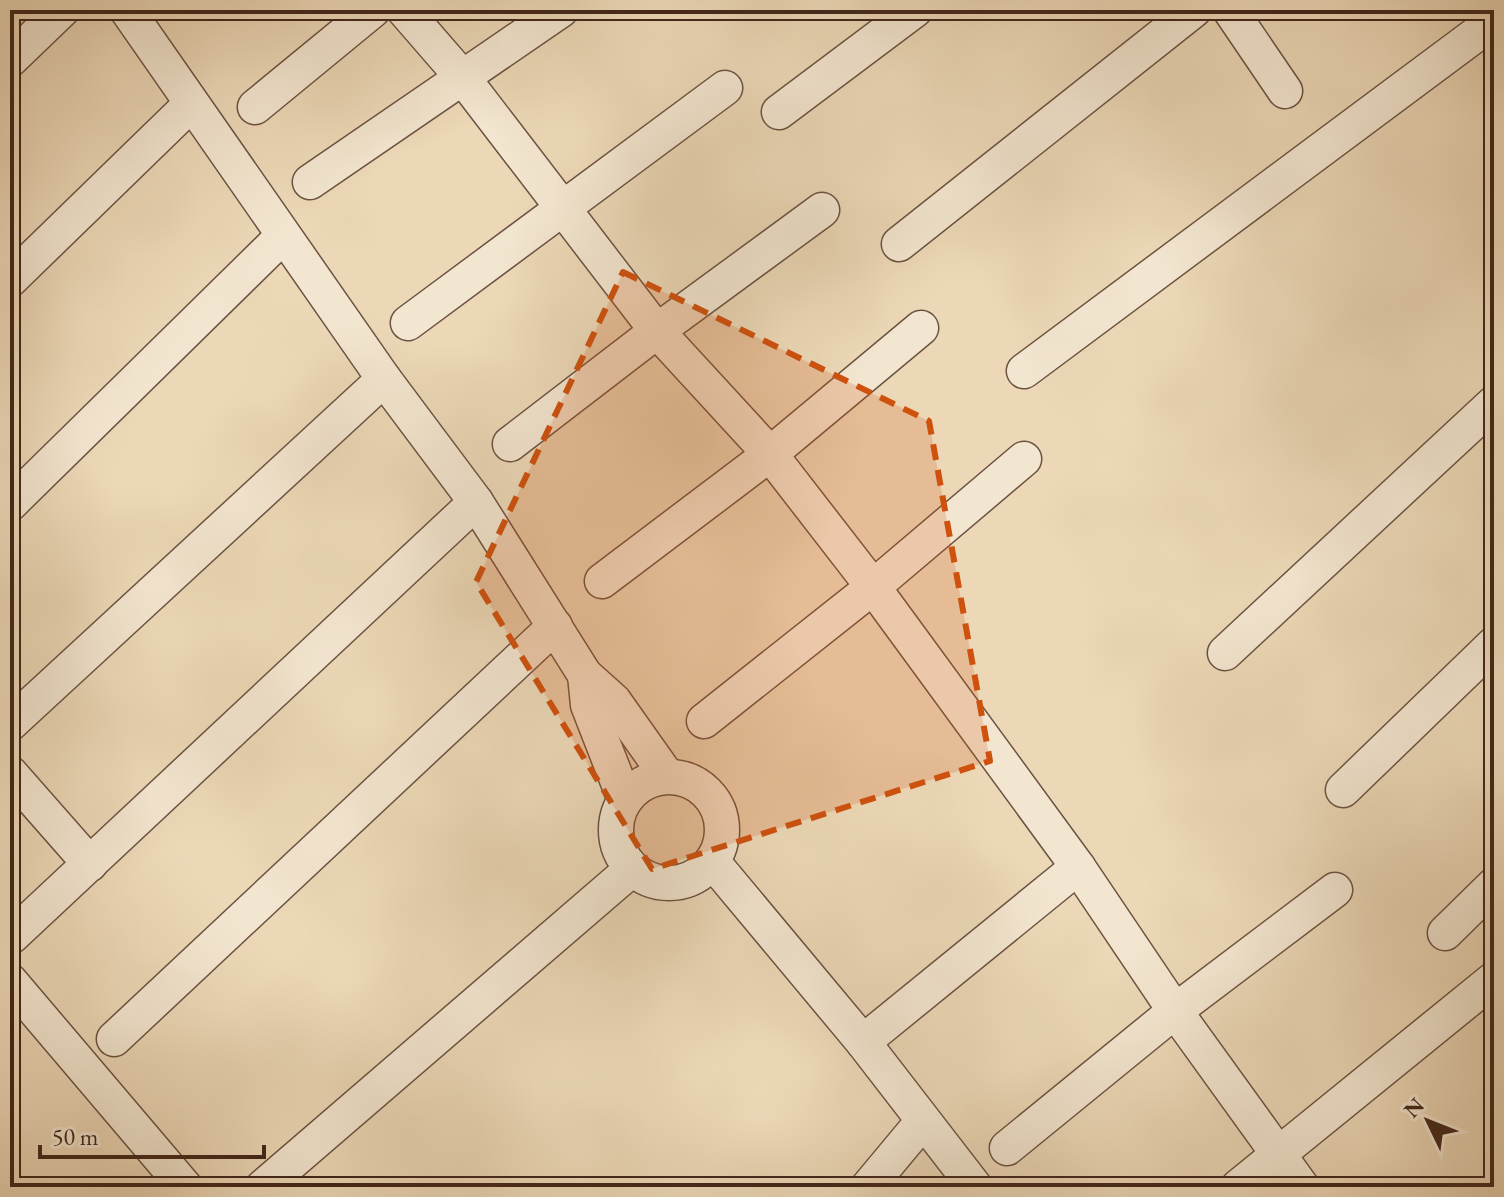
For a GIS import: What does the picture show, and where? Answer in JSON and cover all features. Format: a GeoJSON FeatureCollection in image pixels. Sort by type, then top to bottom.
{"type":"FeatureCollection","features":[{"type":"Feature","properties":{"kind":"street"},"geometry":{"type":"LineString","coordinates":[[10,60],[62,10]]}},
{"type":"Feature","properties":{"kind":"street"},"geometry":{"type":"LineString","coordinates":[[127,10],[384,379],[476,502],[585,675],[614,701],[667,776]]}},
{"type":"Feature","properties":{"kind":"street"},"geometry":{"type":"LineString","coordinates":[[255,107],[373,10]]}},
{"type":"Feature","properties":{"kind":"street"},"geometry":{"type":"LineString","coordinates":[[404,10],[463,78],[657,331],[770,454],[873,587],[1078,867],[1175,1011],[1302,1187]]}},
{"type":"Feature","properties":{"kind":"street"},"geometry":{"type":"LineString","coordinates":[[310,182],[561,10]]}},
{"type":"Feature","properties":{"kind":"street"},"geometry":{"type":"LineString","coordinates":[[779,112],[915,10]]}},
{"type":"Feature","properties":{"kind":"street"},"geometry":{"type":"LineString","coordinates":[[899,244],[1194,10]]}},
{"type":"Feature","properties":{"kind":"street"},"geometry":{"type":"LineString","coordinates":[[1230,10],[1285,91]]}},
{"type":"Feature","properties":{"kind":"street"},"geometry":{"type":"LineString","coordinates":[[1024,371],[1494,21]]}},
{"type":"Feature","properties":{"kind":"street"},"geometry":{"type":"LineString","coordinates":[[408,323],[725,88]]}},
{"type":"Feature","properties":{"kind":"street"},"geometry":{"type":"LineString","coordinates":[[10,280],[191,104]]}},
{"type":"Feature","properties":{"kind":"street"},"geometry":{"type":"LineString","coordinates":[[510,444],[822,210]]}},
{"type":"Feature","properties":{"kind":"street"},"geometry":{"type":"LineString","coordinates":[[10,504],[283,236]]}},
{"type":"Feature","properties":{"kind":"street"},"geometry":{"type":"LineString","coordinates":[[602,581],[770,454],[921,328]]}},
{"type":"Feature","properties":{"kind":"street"},"geometry":{"type":"LineString","coordinates":[[10,724],[384,379]]}},
{"type":"Feature","properties":{"kind":"street"},"geometry":{"type":"LineString","coordinates":[[1225,653],[1494,403]]}},
{"type":"Feature","properties":{"kind":"street"},"geometry":{"type":"LineString","coordinates":[[704,721],[873,587],[1024,459]]}},
{"type":"Feature","properties":{"kind":"street"},"geometry":{"type":"LineString","coordinates":[[12,936],[476,502]]}},
{"type":"Feature","properties":{"kind":"street"},"geometry":{"type":"LineString","coordinates":[[114,1039],[555,626]]}},
{"type":"Feature","properties":{"kind":"street"},"geometry":{"type":"LineString","coordinates":[[1343,790],[1494,644]]}},
{"type":"Feature","properties":{"kind":"street"},"geometry":{"type":"LineString","coordinates":[[585,675],[588,705],[625,800]]}},
{"type":"Feature","properties":{"kind":"street"},"geometry":{"type":"LineString","coordinates":[[10,773],[90,864]]}},
{"type":"Feature","properties":{"kind":"street"},"geometry":{"type":"LineString","coordinates":[[667,776],[687,779],[704,789],[716,805],[722,824],[720,843],[712,861],[695,876],[673,883],[651,880],[632,869],[618,848],[616,823],[625,800],[643,783],[667,776]]}},
{"type":"Feature","properties":{"kind":"street"},"geometry":{"type":"LineString","coordinates":[[712,861],[863,1042],[975,1187]]}},
{"type":"Feature","properties":{"kind":"street"},"geometry":{"type":"LineString","coordinates":[[863,1042],[1078,867]]}},
{"type":"Feature","properties":{"kind":"street"},"geometry":{"type":"LineString","coordinates":[[263,1187],[632,869]]}},
{"type":"Feature","properties":{"kind":"street"},"geometry":{"type":"LineString","coordinates":[[1445,933],[1494,885]]}},
{"type":"Feature","properties":{"kind":"street"},"geometry":{"type":"LineString","coordinates":[[1007,1148],[1175,1011],[1335,890]]}},
{"type":"Feature","properties":{"kind":"street"},"geometry":{"type":"LineString","coordinates":[[1238,1187],[1494,979]]}},
{"type":"Feature","properties":{"kind":"street"},"geometry":{"type":"LineString","coordinates":[[10,981],[185,1187]]}},
{"type":"Feature","properties":{"kind":"street"},"geometry":{"type":"LineString","coordinates":[[886,1181],[923,1121]]}},
{"type":"Feature","properties":{"kind":"highlighted area"},"geometry":{"type":"Polygon","coordinates":[[[623,272],[929,421],[990,761],[652,869],[476,582],[623,272]]]}}]}
